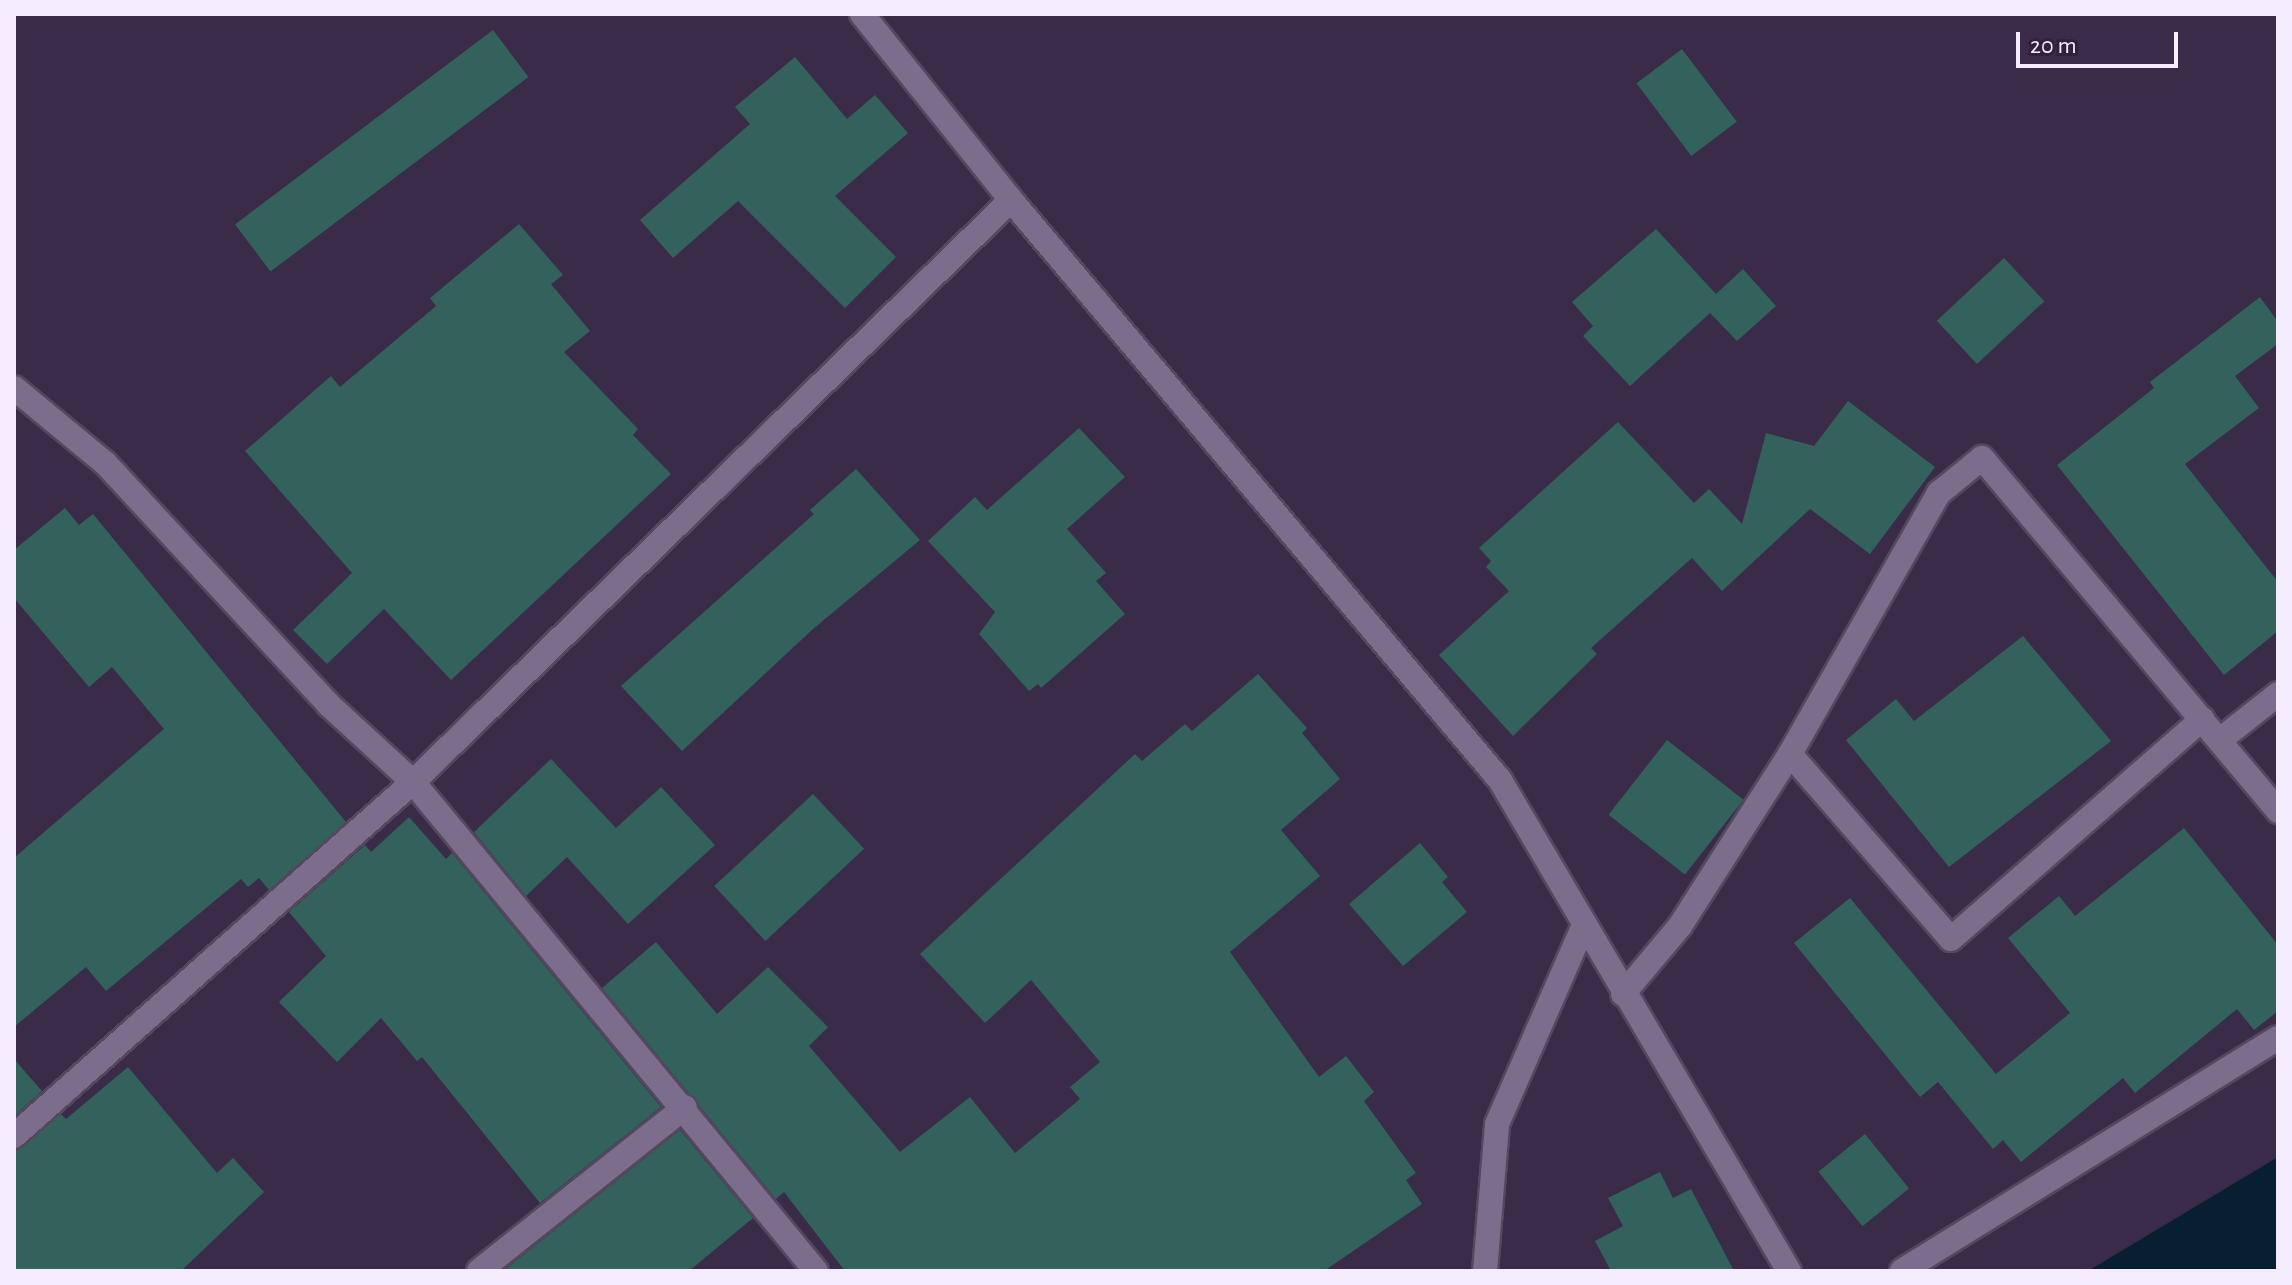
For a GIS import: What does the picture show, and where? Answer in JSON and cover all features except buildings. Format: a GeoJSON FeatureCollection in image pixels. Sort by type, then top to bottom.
{"type":"FeatureCollection","features":[{"type":"Feature","properties":{"kind":"street"},"geometry":{"type":"LineString","coordinates":[[862,14],[1011,200],[1500,780],[1583,927],[1789,1271]]}},
{"type":"Feature","properties":{"kind":"street"},"geometry":{"type":"LineString","coordinates":[[14,1136],[413,782],[1011,200]]}},
{"type":"Feature","properties":{"kind":"street"},"geometry":{"type":"LineString","coordinates":[[14,388],[105,463],[328,704],[413,782],[685,1107],[816,1271]]}},
{"type":"Feature","properties":{"kind":"street"},"geometry":{"type":"LineString","coordinates":[[1623,994],[1680,926],[1790,754],[1939,493],[1982,458],[2278,811]]}},
{"type":"Feature","properties":{"kind":"street"},"geometry":{"type":"LineString","coordinates":[[2220,740],[2278,694]]}},
{"type":"Feature","properties":{"kind":"street"},"geometry":{"type":"LineString","coordinates":[[1790,754],[1951,939],[2202,719]]}},
{"type":"Feature","properties":{"kind":"street"},"geometry":{"type":"LineString","coordinates":[[1485,1271],[1497,1124],[1583,927]]}},
{"type":"Feature","properties":{"kind":"street"},"geometry":{"type":"LineString","coordinates":[[1902,1271],[2278,1038]]}},
{"type":"Feature","properties":{"kind":"street"},"geometry":{"type":"LineString","coordinates":[[479,1271],[685,1107]]}},
{"type":"Feature","properties":{"kind":"water"},"geometry":{"type":"Polygon","coordinates":[[[2278,1157],[2278,1271],[2088,1271],[2278,1157]]]}}]}
